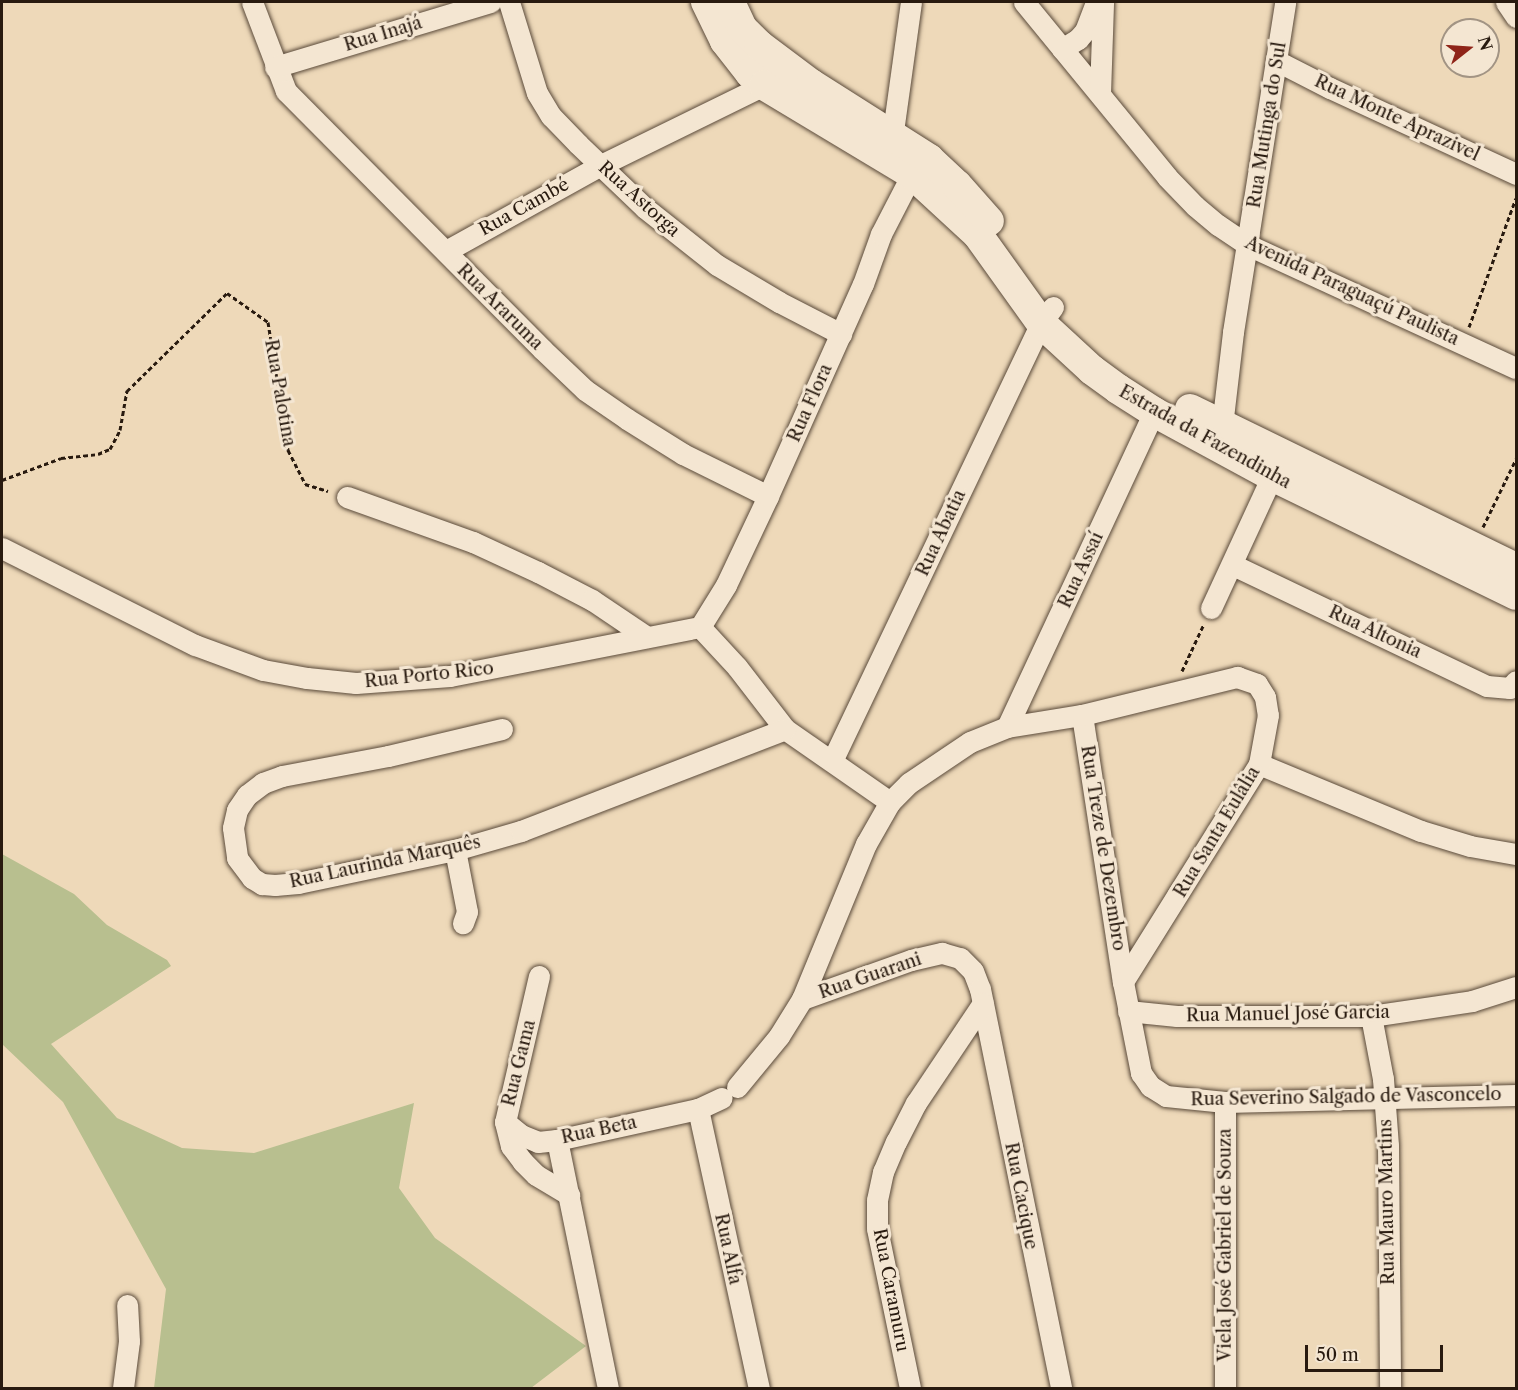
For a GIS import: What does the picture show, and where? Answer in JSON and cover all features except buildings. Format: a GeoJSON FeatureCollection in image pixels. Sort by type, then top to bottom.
{"type":"FeatureCollection","features":[{"type":"Feature","properties":{"kind":"main road","name":"Estrada da Fazendinha"},"geometry":{"type":"LineString","coordinates":[[706,2],[725,41],[737,58],[764,85],[898,156],[929,159],[981,210],[1047,315],[1130,374],[1222,426],[1516,568]]}},
{"type":"Feature","properties":{"kind":"main road","name":"Estrada da Fazendinha"},"geometry":{"type":"LineString","coordinates":[[730,2],[742,28],[780,63],[898,156],[978,235],[1092,370],[1154,412],[1272,476],[1516,595]]}},
{"type":"Feature","properties":{"kind":"street","name":"Rua Araruma"},"geometry":{"type":"LineString","coordinates":[[252,2],[275,67],[286,90],[585,390],[683,454],[768,496]]}},
{"type":"Feature","properties":{"kind":"street","name":"Rua Inajá"},"geometry":{"type":"LineString","coordinates":[[275,67],[490,2]]}},
{"type":"Feature","properties":{"kind":"street","name":"Rua Astorga"},"geometry":{"type":"LineString","coordinates":[[509,2],[537,93],[551,116],[645,208],[717,265],[779,302],[841,334]]}},
{"type":"Feature","properties":{"kind":"street","name":"Rua Flora"},"geometry":{"type":"LineString","coordinates":[[700,627],[726,585],[768,496],[841,334],[881,234],[898,156],[911,2]]}},
{"type":"Feature","properties":{"kind":"street","name":"Avenida Paraguaçú Paulista"},"geometry":{"type":"LineString","coordinates":[[1024,2],[1167,177],[1195,206],[1248,245],[1516,368]]}},
{"type":"Feature","properties":{"kind":"street"},"geometry":{"type":"LineString","coordinates":[[1062,48],[1078,39],[1085,31],[1096,2]]}},
{"type":"Feature","properties":{"kind":"street"},"geometry":{"type":"LineString","coordinates":[[1095,89],[1103,2]]}},
{"type":"Feature","properties":{"kind":"street","name":"Rua Mutinga do Sul"},"geometry":{"type":"LineString","coordinates":[[1222,426],[1233,332],[1286,2]]}},
{"type":"Feature","properties":{"kind":"street"},"geometry":{"type":"LineString","coordinates":[[1506,2],[1516,17]]}},
{"type":"Feature","properties":{"kind":"street","name":"Rua Monte Aprazivel"},"geometry":{"type":"LineString","coordinates":[[1277,61],[1516,174]]}},
{"type":"Feature","properties":{"kind":"street","name":"Rua Cambé"},"geometry":{"type":"LineString","coordinates":[[446,251],[601,165],[764,85]]}},
{"type":"Feature","properties":{"kind":"street","name":"Rua Abatia"},"geometry":{"type":"LineString","coordinates":[[832,761],[1047,315]]}},
{"type":"Feature","properties":{"kind":"street","name":"Rua Assaí"},"geometry":{"type":"LineString","coordinates":[[1007,727],[1154,412]]}},
{"type":"Feature","properties":{"kind":"street"},"geometry":{"type":"LineString","coordinates":[[1211,608],[1233,565],[1272,476]]}},
{"type":"Feature","properties":{"kind":"street"},"geometry":{"type":"LineString","coordinates":[[347,497],[473,542],[538,572],[592,600],[647,637]]}},
{"type":"Feature","properties":{"kind":"street","name":"Rua Porto Rico"},"geometry":{"type":"LineString","coordinates":[[2,548],[195,645],[263,670],[307,678],[356,683],[441,677],[526,663],[700,627]]}},
{"type":"Feature","properties":{"kind":"street","name":"Rua Altonia"},"geometry":{"type":"LineString","coordinates":[[1233,565],[1487,686],[1510,688],[1516,681]]}},
{"type":"Feature","properties":{"kind":"street"},"geometry":{"type":"LineString","coordinates":[[700,627],[737,667],[785,729],[890,802]]}},
{"type":"Feature","properties":{"kind":"street","name":"Rua Santa Eulâlia"},"geometry":{"type":"LineString","coordinates":[[802,999],[866,844],[890,802],[924,770],[970,742],[1007,727],[1082,715],[1237,677],[1257,684],[1265,697],[1268,715],[1259,764],[1123,982]]}},
{"type":"Feature","properties":{"kind":"street","name":"Rua Treze de Dezembro"},"geometry":{"type":"LineString","coordinates":[[1082,715],[1123,982]]}},
{"type":"Feature","properties":{"kind":"street","name":"Rua Laurinda Marquês"},"geometry":{"type":"LineString","coordinates":[[502,729],[341,766],[282,776],[263,783],[247,795],[237,810],[233,828],[237,858],[252,878],[262,884],[298,883],[455,850],[521,831],[785,729]]}},
{"type":"Feature","properties":{"kind":"street"},"geometry":{"type":"LineString","coordinates":[[1259,764],[1421,831],[1470,846],[1516,854]]}},
{"type":"Feature","properties":{"kind":"street"},"geometry":{"type":"LineString","coordinates":[[455,850],[467,912],[464,923]]}},
{"type":"Feature","properties":{"kind":"street","name":"Rua Guarani"},"geometry":{"type":"LineString","coordinates":[[698,1109],[730,1093],[779,1036],[802,999],[911,960],[942,953],[960,958],[973,971],[983,1003]]}},
{"type":"Feature","properties":{"kind":"street","name":"Rua Gama"},"geometry":{"type":"LineString","coordinates":[[539,976],[505,1122],[511,1146],[523,1162],[536,1174],[569,1196]]}},
{"type":"Feature","properties":{"kind":"street"},"geometry":{"type":"LineString","coordinates":[[1123,982],[1128,1011]]}},
{"type":"Feature","properties":{"kind":"street","name":"Rua Manuel José Garcia"},"geometry":{"type":"LineString","coordinates":[[1128,1011],[1177,1016],[1371,1016],[1472,1001],[1516,987]]}},
{"type":"Feature","properties":{"kind":"street","name":"Rua Caramuru"},"geometry":{"type":"LineString","coordinates":[[910,1389],[877,1228],[877,1200],[884,1172],[896,1142],[916,1103],[983,1003]]}},
{"type":"Feature","properties":{"kind":"street","name":"Rua Cacique"},"geometry":{"type":"LineString","coordinates":[[983,1003],[1061,1389]]}},
{"type":"Feature","properties":{"kind":"street","name":"Rua Severino Salgado de Vasconcelo"},"geometry":{"type":"LineString","coordinates":[[1128,1011],[1141,1073],[1150,1086],[1166,1096],[1225,1102],[1515,1095]]}},
{"type":"Feature","properties":{"kind":"street","name":"Rua Mauro Martins"},"geometry":{"type":"LineString","coordinates":[[1371,1016],[1386,1097],[1390,1389]]}},
{"type":"Feature","properties":{"kind":"street","name":"Viela José Gabriel de Souza"},"geometry":{"type":"LineString","coordinates":[[1225,1102],[1225,1389]]}},
{"type":"Feature","properties":{"kind":"street","name":"Rua Beta"},"geometry":{"type":"LineString","coordinates":[[505,1122],[521,1135],[538,1142],[698,1109]]}},
{"type":"Feature","properties":{"kind":"street","name":"Rua Alfa"},"geometry":{"type":"LineString","coordinates":[[698,1109],[759,1389]]}},
{"type":"Feature","properties":{"kind":"street"},"geometry":{"type":"LineString","coordinates":[[556,1140],[608,1389]]}},
{"type":"Feature","properties":{"kind":"street"},"geometry":{"type":"LineString","coordinates":[[123,1389],[129,1341],[127,1305]]}},
{"type":"Feature","properties":{"kind":"path"},"geometry":{"type":"LineString","coordinates":[[1463,343],[1516,198]]}},
{"type":"Feature","properties":{"kind":"path","name":"Rua Palotina"},"geometry":{"type":"LineString","coordinates":[[2,480],[61,458],[98,454],[110,449],[120,429],[127,391],[227,293],[268,322],[288,450],[305,484],[347,497]]}},
{"type":"Feature","properties":{"kind":"path"},"geometry":{"type":"LineString","coordinates":[[1473,548],[1516,459]]}},
{"type":"Feature","properties":{"kind":"path"},"geometry":{"type":"LineString","coordinates":[[1172,692],[1211,608]]}},
{"type":"Feature","properties":{"kind":"green space"},"geometry":{"type":"Polygon","coordinates":[[[2,854],[74,894],[107,925],[167,960],[171,966],[51,1044],[117,1118],[182,1148],[254,1153],[414,1103],[399,1188],[435,1238],[586,1346],[531,1388],[154,1388],[166,1289],[63,1102],[2,1044],[2,854]]]}}]}
